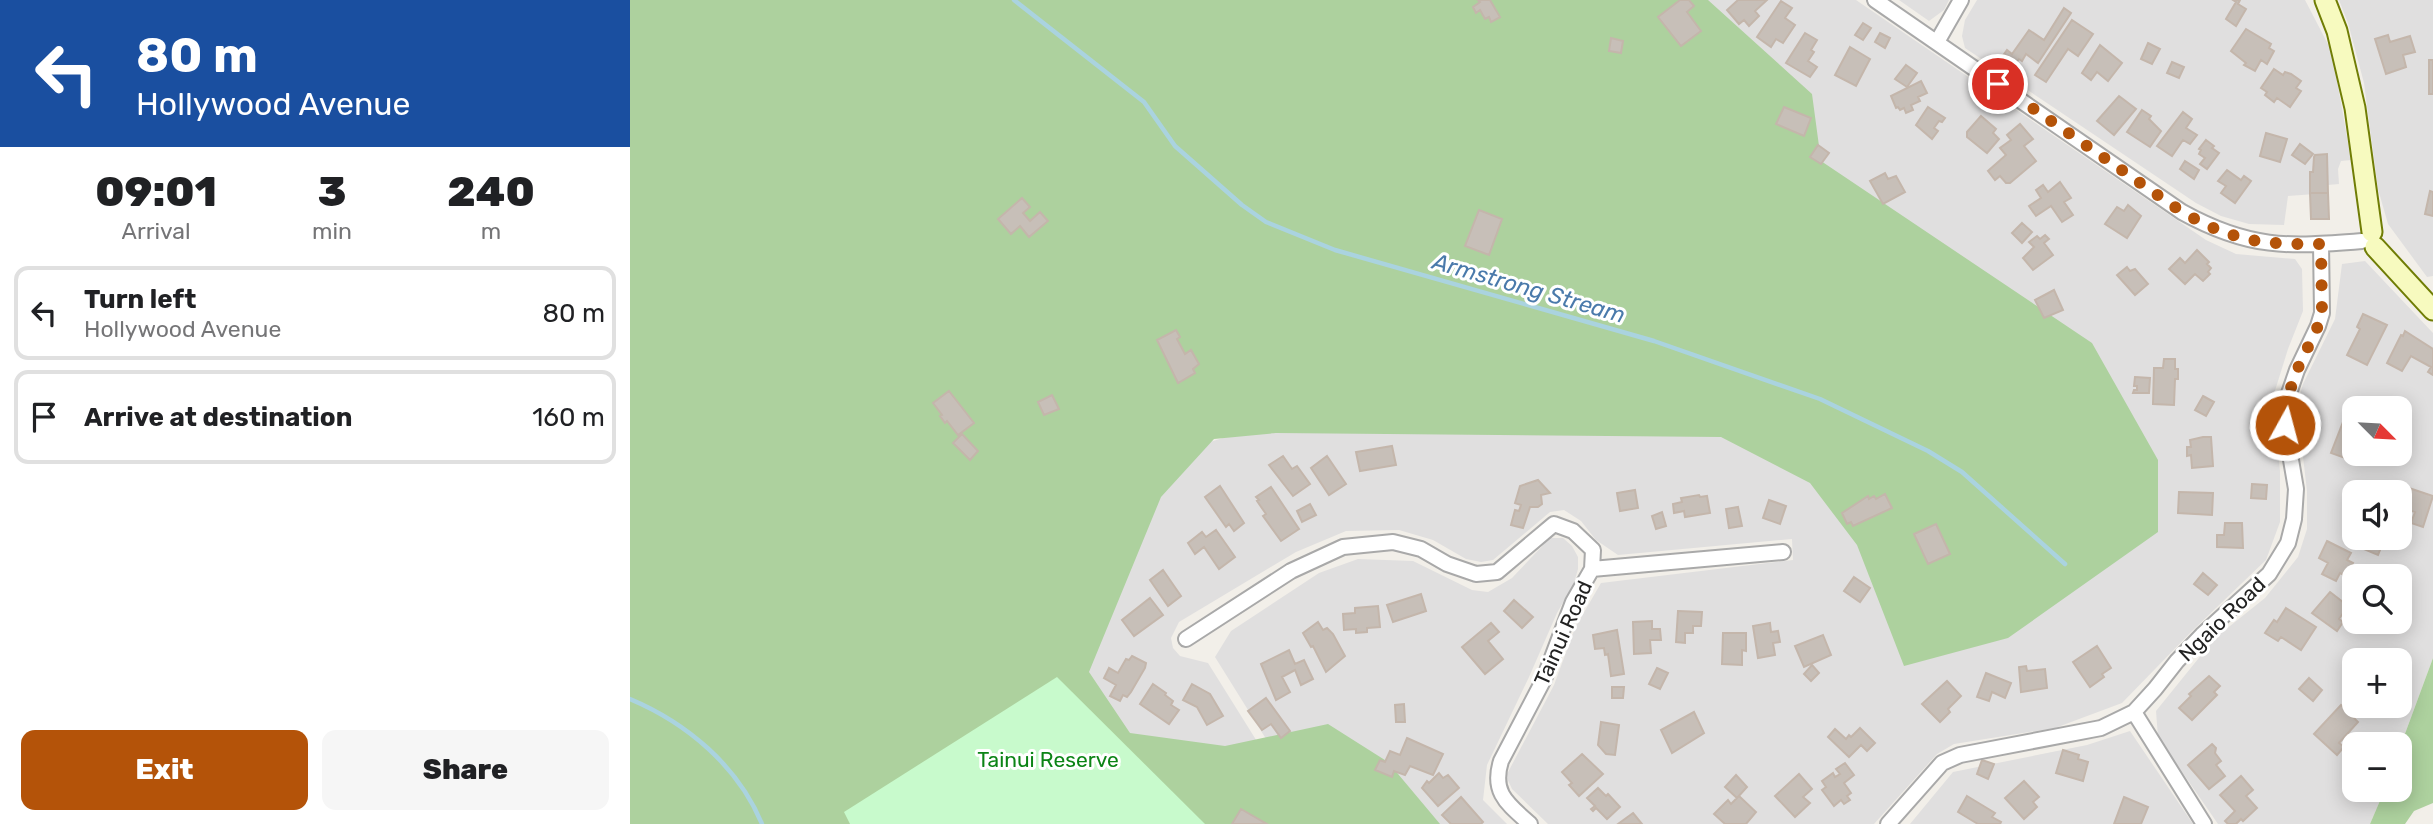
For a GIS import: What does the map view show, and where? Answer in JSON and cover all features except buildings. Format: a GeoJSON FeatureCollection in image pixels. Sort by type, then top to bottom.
{"type":"FeatureCollection","features":[{"type":"Feature","properties":{"kind":"street"},"geometry":{"type":"LineString","coordinates":[[1875,0],[2182,212],[2213,229],[2243,240],[2273,245],[2370,240]]}},
{"type":"Feature","properties":{"kind":"street"},"geometry":{"type":"LineString","coordinates":[[1937,42],[1961,0]]}},
{"type":"Feature","properties":{"kind":"street"},"geometry":{"type":"LineString","coordinates":[[2325,0],[2337,31],[2355,108],[2370,240],[2432,308]]}},
{"type":"Feature","properties":{"kind":"street","name":"Ngaio Road"},"geometry":{"type":"LineString","coordinates":[[1888,824],[1942,763],[1960,755],[2101,728],[2134,712],[2176,661],[2269,575],[2288,543],[2294,519],[2296,489],[2285,425],[2286,402],[2322,313],[2321,244]]}},
{"type":"Feature","properties":{"kind":"street","name":"Tainui Road"},"geometry":{"type":"LineString","coordinates":[[1186,639],[1291,571],[1343,547],[1393,542],[1421,549],[1461,570],[1476,574],[1497,572],[1554,524],[1573,531],[1593,550],[1592,569],[1573,602],[1544,678],[1501,761],[1497,774],[1502,797],[1530,824]]}},
{"type":"Feature","properties":{"kind":"street"},"geometry":{"type":"LineString","coordinates":[[1592,569],[1783,552]]}},
{"type":"Feature","properties":{"kind":"street"},"geometry":{"type":"LineString","coordinates":[[2134,712],[2204,824]]}},
{"type":"Feature","properties":{"kind":"shaded area"},"geometry":{"type":"Polygon","coordinates":[[[1678,0],[1856,0],[2206,240],[2236,254],[2295,259],[2302,269],[2303,311],[2273,397],[2280,472],[2280,522],[2266,560],[2122,703],[2055,728],[1954,744],[1937,754],[1874,824],[1548,824],[1512,789],[1506,776],[1554,685],[1575,628],[1601,583],[1793,560],[1792,539],[1618,555],[1596,540],[1581,521],[1564,510],[1550,512],[1493,560],[1481,562],[1466,559],[1433,540],[1399,530],[1346,531],[1296,552],[1179,622],[1171,638],[1173,648],[1180,656],[1208,663],[1293,799],[1205,824],[1057,677],[1160,458],[1288,417],[1744,149],[1678,0]]]}},
{"type":"Feature","properties":{"kind":"shaded area"},"geometry":{"type":"Polygon","coordinates":[[[1899,0],[1949,0],[1944,10],[1929,21],[1899,0]]]}},
{"type":"Feature","properties":{"kind":"shaded area"},"geometry":{"type":"Polygon","coordinates":[[[1977,0],[2305,0],[2332,52],[2351,160],[2341,161],[2338,169],[2339,184],[2328,185],[2328,193],[2288,196],[2284,225],[2249,224],[2221,216],[2196,203],[1965,48],[1962,36],[1965,20],[1977,0]]]}},
{"type":"Feature","properties":{"kind":"shaded area"},"geometry":{"type":"Polygon","coordinates":[[[2339,0],[2433,0],[2433,276],[2427,277],[2388,224],[2378,189],[2364,83],[2339,0]]]}},
{"type":"Feature","properties":{"kind":"shaded area"},"geometry":{"type":"Polygon","coordinates":[[[2365,261],[2433,333],[2433,658],[2412,715],[2412,648],[2342,648],[2342,718],[2411,718],[2406,732],[2342,732],[2342,802],[2379,802],[2370,824],[2218,824],[2158,737],[2156,711],[2215,638],[2265,598],[2298,557],[2307,529],[2307,491],[2297,405],[2303,384],[2335,319],[2342,264],[2365,261]]]}},
{"type":"Feature","properties":{"kind":"shaded area"},"geometry":{"type":"Polygon","coordinates":[[[1550,538],[1563,538],[1572,546],[1578,557],[1578,569],[1574,583],[1557,613],[1487,765],[1483,800],[1507,824],[1345,824],[1299,792],[1215,657],[1231,631],[1319,573],[1358,559],[1413,561],[1472,590],[1488,592],[1512,578],[1550,538]]]}},
{"type":"Feature","properties":{"kind":"shaded area"},"geometry":{"type":"Polygon","coordinates":[[[2130,731],[2193,824],[1910,824],[1953,772],[2087,745],[2130,731]]]}},
{"type":"Feature","properties":{"kind":"green space"},"geometry":{"type":"Polygon","coordinates":[[[630,0],[1708,0],[1812,94],[1821,161],[2092,343],[2158,460],[2158,532],[2008,638],[1904,666],[1857,545],[1810,483],[1721,437],[1276,433],[1214,439],[1161,497],[1089,672],[1130,733],[1225,746],[1328,724],[1388,762],[1440,824],[630,824],[630,0]]]}},
{"type":"Feature","properties":{"kind":"green space"},"geometry":{"type":"Polygon","coordinates":[[[2433,658],[2433,803],[2414,811],[2405,824],[2370,824],[2379,802],[2412,802],[2412,732],[2406,732],[2433,658]]]}},
{"type":"Feature","properties":{"kind":"green space","name":"Tainui Reserve"},"geometry":{"type":"Polygon","coordinates":[[[1057,677],[1205,824],[850,824],[844,812],[1057,677]]]}},
{"type":"Feature","properties":{"kind":"waterway","name":"Armstrong Stream"},"geometry":{"type":"LineString","coordinates":[[1014,0],[1144,102],[1175,146],[1242,205],[1266,222],[1335,250],[1654,341],[1820,399],[1928,451],[1962,472],[2065,564]]}},
{"type":"Feature","properties":{"kind":"waterway"},"geometry":{"type":"LineString","coordinates":[[630,699],[671,720],[725,765],[752,803],[762,824]]}},
{"type":"Feature","properties":{"kind":"route"},"geometry":{"type":"LineString","coordinates":[[1998,84],[2182,212],[2213,229],[2243,240],[2273,245],[2321,244],[2322,313],[2286,402],[2285,425]]}}]}
